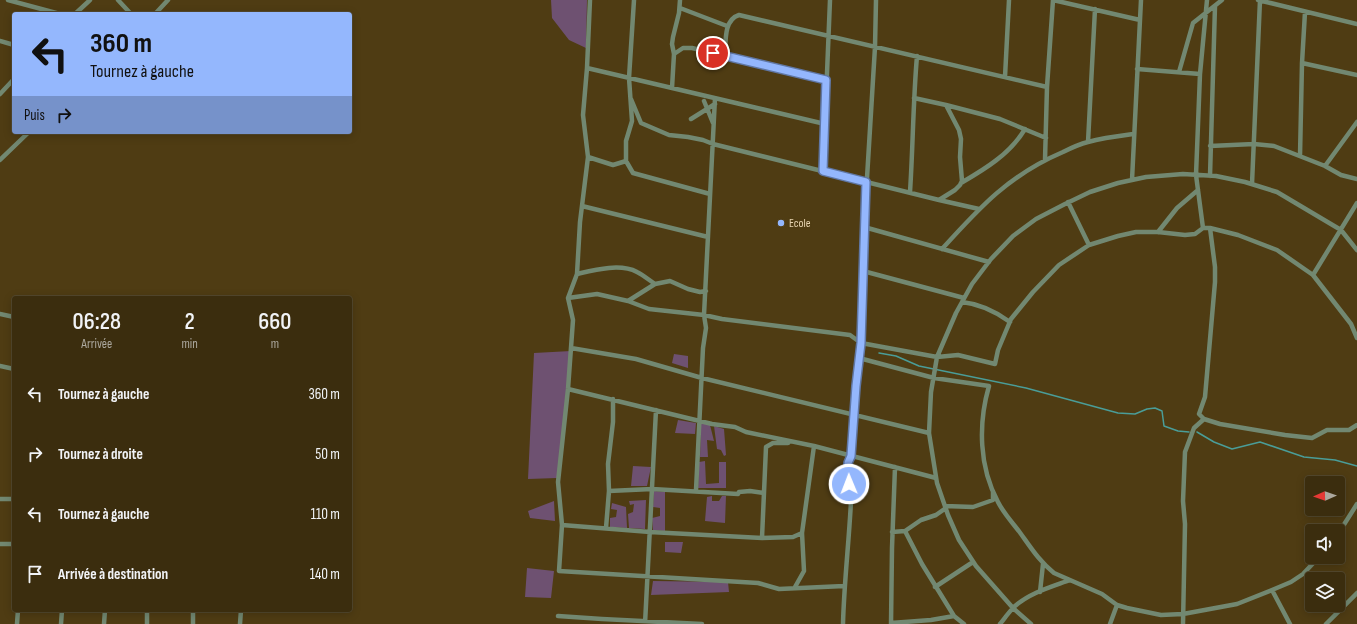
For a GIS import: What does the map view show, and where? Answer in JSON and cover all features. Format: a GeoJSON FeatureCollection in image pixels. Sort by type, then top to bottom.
{"type":"FeatureCollection","features":[{"type":"Feature","properties":{"kind":"street"},"geometry":{"type":"LineString","coordinates":[[8,0],[53,12]]}},
{"type":"Feature","properties":{"kind":"street"},"geometry":{"type":"LineString","coordinates":[[77,12],[90,0]]}},
{"type":"Feature","properties":{"kind":"street"},"geometry":{"type":"LineString","coordinates":[[118,0],[128,12]]}},
{"type":"Feature","properties":{"kind":"street"},"geometry":{"type":"LineString","coordinates":[[156,12],[168,0]]}},
{"type":"Feature","properties":{"kind":"street"},"geometry":{"type":"LineString","coordinates":[[590,0],[583,116],[588,157],[580,222],[577,274],[568,298],[573,320],[568,389],[558,482],[562,525],[559,571],[758,583],[779,589],[796,587],[844,586]]}},
{"type":"Feature","properties":{"kind":"street"},"geometry":{"type":"LineString","coordinates":[[634,0],[629,78],[632,121],[626,141],[626,161],[633,173],[710,194]]}},
{"type":"Feature","properties":{"kind":"street"},"geometry":{"type":"LineString","coordinates":[[672,88],[674,54],[672,44],[680,8],[680,0]]}},
{"type":"Feature","properties":{"kind":"street"},"geometry":{"type":"LineString","coordinates":[[823,171],[830,0]]}},
{"type":"Feature","properties":{"kind":"street"},"geometry":{"type":"LineString","coordinates":[[843,624],[844,586],[851,499],[848,463],[851,456],[861,343],[864,227],[875,46],[876,0]]}},
{"type":"Feature","properties":{"kind":"street"},"geometry":{"type":"LineString","coordinates":[[1005,77],[1009,0]]}},
{"type":"Feature","properties":{"kind":"street"},"geometry":{"type":"LineString","coordinates":[[1045,160],[1047,87],[1053,0],[1140,20]]}},
{"type":"Feature","properties":{"kind":"street"},"geometry":{"type":"LineString","coordinates":[[1132,180],[1141,0]]}},
{"type":"Feature","properties":{"kind":"street"},"geometry":{"type":"LineString","coordinates":[[1203,228],[1196,175],[1200,74],[1207,0]]}},
{"type":"Feature","properties":{"kind":"street"},"geometry":{"type":"LineString","coordinates":[[1179,72],[1193,23],[1222,0]]}},
{"type":"Feature","properties":{"kind":"street"},"geometry":{"type":"LineString","coordinates":[[1252,184],[1259,0],[1357,24]]}},
{"type":"Feature","properties":{"kind":"street"},"geometry":{"type":"LineString","coordinates":[[1210,176],[1215,6]]}},
{"type":"Feature","properties":{"kind":"street"},"geometry":{"type":"LineString","coordinates":[[680,8],[727,26]]}},
{"type":"Feature","properties":{"kind":"street"},"geometry":{"type":"LineString","coordinates":[[1088,142],[1095,9]]}},
{"type":"Feature","properties":{"kind":"street"},"geometry":{"type":"LineString","coordinates":[[1300,156],[1302,63],[1305,12]]}},
{"type":"Feature","properties":{"kind":"street"},"geometry":{"type":"LineString","coordinates":[[725,56],[727,26],[732,19],[739,15],[1047,87]]}},
{"type":"Feature","properties":{"kind":"street"},"geometry":{"type":"LineString","coordinates":[[0,41],[12,44]]}},
{"type":"Feature","properties":{"kind":"street"},"geometry":{"type":"LineString","coordinates":[[674,54],[683,48],[692,48],[826,80]]}},
{"type":"Feature","properties":{"kind":"street"},"geometry":{"type":"LineString","coordinates":[[910,192],[917,56]]}},
{"type":"Feature","properties":{"kind":"street"},"geometry":{"type":"LineString","coordinates":[[1302,63],[1357,75]]}},
{"type":"Feature","properties":{"kind":"street"},"geometry":{"type":"LineString","coordinates":[[587,68],[824,124]]}},
{"type":"Feature","properties":{"kind":"street"},"geometry":{"type":"LineString","coordinates":[[1137,69],[1200,74]]}},
{"type":"Feature","properties":{"kind":"street"},"geometry":{"type":"LineString","coordinates":[[0,94],[2,88],[12,81]]}},
{"type":"Feature","properties":{"kind":"street"},"geometry":{"type":"LineString","coordinates":[[696,490],[703,348],[706,328],[704,315],[715,98]]}},
{"type":"Feature","properties":{"kind":"street"},"geometry":{"type":"LineString","coordinates":[[914,98],[1000,119],[1046,138]]}},
{"type":"Feature","properties":{"kind":"street"},"geometry":{"type":"LineString","coordinates":[[631,99],[642,123],[669,135],[703,140],[713,144],[979,209]]}},
{"type":"Feature","properties":{"kind":"street"},"geometry":{"type":"LineString","coordinates":[[704,100],[714,125]]}},
{"type":"Feature","properties":{"kind":"street"},"geometry":{"type":"LineString","coordinates":[[691,119],[715,104]]}},
{"type":"Feature","properties":{"kind":"street"},"geometry":{"type":"LineString","coordinates":[[946,105],[959,130],[961,139],[961,183]]}},
{"type":"Feature","properties":{"kind":"street"},"geometry":{"type":"LineString","coordinates":[[1325,166],[1357,122]]}},
{"type":"Feature","properties":{"kind":"street"},"geometry":{"type":"LineString","coordinates":[[939,200],[955,190],[961,183],[1001,157],[1018,141],[1025,129]]}},
{"type":"Feature","properties":{"kind":"street"},"geometry":{"type":"LineString","coordinates":[[0,160],[27,134]]}},
{"type":"Feature","properties":{"kind":"street"},"geometry":{"type":"LineString","coordinates":[[942,249],[993,195],[1018,176],[1045,160],[1088,142],[1134,134]]}},
{"type":"Feature","properties":{"kind":"street"},"geometry":{"type":"LineString","coordinates":[[1210,146],[1254,144],[1274,146],[1325,166],[1341,175],[1357,179]]}},
{"type":"Feature","properties":{"kind":"street"},"geometry":{"type":"LineString","coordinates":[[588,157],[613,165],[626,161]]}},
{"type":"Feature","properties":{"kind":"street"},"geometry":{"type":"LineString","coordinates":[[1031,624],[1013,608],[974,562],[959,540],[948,515],[936,478],[929,433],[931,392],[937,357],[963,300],[972,284],[989,262],[1012,236],[1036,219],[1090,192],[1118,183],[1146,177],[1183,174],[1210,176],[1252,184],[1277,192],[1341,230],[1357,250]]}},
{"type":"Feature","properties":{"kind":"street"},"geometry":{"type":"LineString","coordinates":[[1158,232],[1177,208],[1198,190]]}},
{"type":"Feature","properties":{"kind":"street"},"geometry":{"type":"LineString","coordinates":[[1068,202],[1089,245]]}},
{"type":"Feature","properties":{"kind":"street"},"geometry":{"type":"LineString","coordinates":[[1313,274],[1357,203]]}},
{"type":"Feature","properties":{"kind":"street"},"geometry":{"type":"LineString","coordinates":[[582,206],[708,237]]}},
{"type":"Feature","properties":{"kind":"street"},"geometry":{"type":"LineString","coordinates":[[864,227],[989,262]]}},
{"type":"Feature","properties":{"kind":"street"},"geometry":{"type":"LineString","coordinates":[[568,298],[597,294],[628,301],[649,309],[850,335],[861,343],[937,357],[958,355],[995,364],[998,350],[1010,322],[1033,292],[1059,265],[1089,245],[1134,232],[1158,232],[1185,235],[1195,234],[1203,228],[1210,228],[1238,235],[1277,250],[1313,274],[1351,324],[1357,338]]}},
{"type":"Feature","properties":{"kind":"street"},"geometry":{"type":"LineString","coordinates":[[1210,228],[1215,267],[1215,282],[1205,397],[1199,414],[1204,419],[1220,424],[1312,438],[1327,430],[1349,430],[1357,425]]}},
{"type":"Feature","properties":{"kind":"street"},"geometry":{"type":"LineString","coordinates":[[577,274],[601,268],[622,268],[636,271],[655,284]]}},
{"type":"Feature","properties":{"kind":"street"},"geometry":{"type":"LineString","coordinates":[[863,271],[984,306],[1010,322]]}},
{"type":"Feature","properties":{"kind":"street"},"geometry":{"type":"LineString","coordinates":[[628,301],[655,284],[670,281],[688,289],[700,292],[706,291]]}},
{"type":"Feature","properties":{"kind":"street"},"geometry":{"type":"LineString","coordinates":[[0,314],[12,317]]}},
{"type":"Feature","properties":{"kind":"street"},"geometry":{"type":"LineString","coordinates":[[571,348],[636,359],[702,378],[929,433]]}},
{"type":"Feature","properties":{"kind":"street"},"geometry":{"type":"LineString","coordinates":[[859,358],[934,378],[989,386],[983,415],[983,456],[984,466],[998,502],[1011,522],[1043,564],[1054,573],[1102,594],[1117,604],[1127,608],[1161,615],[1183,614],[1237,604],[1291,582],[1303,574],[1312,564]]}},
{"type":"Feature","properties":{"kind":"street"},"geometry":{"type":"LineString","coordinates":[[0,366],[12,369]]}},
{"type":"Feature","properties":{"kind":"street"},"geometry":{"type":"LineString","coordinates":[[568,389],[735,427],[746,432],[814,446],[936,478]]}},
{"type":"Feature","properties":{"kind":"street"},"geometry":{"type":"LineString","coordinates":[[606,528],[609,491],[608,464],[613,422],[613,399]]}},
{"type":"Feature","properties":{"kind":"street"},"geometry":{"type":"LineString","coordinates":[[645,623],[656,410]]}},
{"type":"Feature","properties":{"kind":"street"},"geometry":{"type":"LineString","coordinates":[[1183,624],[1185,524],[1183,501],[1185,452],[1194,428],[1204,419]]}},
{"type":"Feature","properties":{"kind":"street"},"geometry":{"type":"LineString","coordinates":[[762,538],[766,447],[773,443],[796,443]]}},
{"type":"Feature","properties":{"kind":"street"},"geometry":{"type":"LineString","coordinates":[[796,587],[804,571],[802,533],[814,446]]}},
{"type":"Feature","properties":{"kind":"street"},"geometry":{"type":"LineString","coordinates":[[895,467],[892,532],[891,623],[931,620],[954,616]]}},
{"type":"Feature","properties":{"kind":"street"},"geometry":{"type":"LineString","coordinates":[[609,491],[652,489],[696,490],[738,494],[739,492],[750,491],[764,493]]}},
{"type":"Feature","properties":{"kind":"street"},"geometry":{"type":"LineString","coordinates":[[892,532],[905,531],[921,520],[936,515],[946,507],[973,507],[993,500],[993,491]]}},
{"type":"Feature","properties":{"kind":"street"},"geometry":{"type":"LineString","coordinates":[[0,499],[12,499]]}},
{"type":"Feature","properties":{"kind":"street"},"geometry":{"type":"LineString","coordinates":[[1344,524],[1357,504]]}},
{"type":"Feature","properties":{"kind":"street"},"geometry":{"type":"LineString","coordinates":[[562,525],[650,532],[762,538],[793,537],[802,533]]}},
{"type":"Feature","properties":{"kind":"street"},"geometry":{"type":"LineString","coordinates":[[905,531],[922,564],[954,616],[964,624]]}},
{"type":"Feature","properties":{"kind":"street"},"geometry":{"type":"LineString","coordinates":[[0,544],[12,544]]}},
{"type":"Feature","properties":{"kind":"street"},"geometry":{"type":"LineString","coordinates":[[936,587],[974,562]]}},
{"type":"Feature","properties":{"kind":"street"},"geometry":{"type":"LineString","coordinates":[[1040,592],[1043,564]]}},
{"type":"Feature","properties":{"kind":"street"},"geometry":{"type":"LineString","coordinates":[[1000,624],[1020,602],[1070,580]]}},
{"type":"Feature","properties":{"kind":"street"},"geometry":{"type":"LineString","coordinates":[[1272,590],[1290,624]]}},
{"type":"Feature","properties":{"kind":"street"},"geometry":{"type":"LineString","coordinates":[[1326,624],[1357,593]]}},
{"type":"Feature","properties":{"kind":"street"},"geometry":{"type":"LineString","coordinates":[[1110,624],[1117,604]]}},
{"type":"Feature","properties":{"kind":"street"},"geometry":{"type":"LineString","coordinates":[[17,624],[18,612]]}},
{"type":"Feature","properties":{"kind":"street"},"geometry":{"type":"LineString","coordinates":[[61,624],[62,612]]}},
{"type":"Feature","properties":{"kind":"street"},"geometry":{"type":"LineString","coordinates":[[104,624],[105,612]]}},
{"type":"Feature","properties":{"kind":"street"},"geometry":{"type":"LineString","coordinates":[[147,612],[147,624]]}},
{"type":"Feature","properties":{"kind":"street"},"geometry":{"type":"LineString","coordinates":[[193,612],[193,624]]}},
{"type":"Feature","properties":{"kind":"street"},"geometry":{"type":"LineString","coordinates":[[240,624],[241,612]]}},
{"type":"Feature","properties":{"kind":"street"},"geometry":{"type":"LineString","coordinates":[[558,616],[602,622],[702,624]]}},
{"type":"Feature","properties":{"kind":"shaded area"},"geometry":{"type":"Polygon","coordinates":[[[551,0],[587,0],[586,48],[569,40],[552,18],[551,0]]]}},
{"type":"Feature","properties":{"kind":"shaded area"},"geometry":{"type":"Polygon","coordinates":[[[571,351],[557,478],[528,479],[534,353],[571,351]]]}},
{"type":"Feature","properties":{"kind":"shaded area"},"geometry":{"type":"Polygon","coordinates":[[[674,354],[688,356],[688,368],[672,363],[674,354]]]}},
{"type":"Feature","properties":{"kind":"shaded area"},"geometry":{"type":"Polygon","coordinates":[[[678,420],[696,423],[695,434],[675,433],[678,420]]]}},
{"type":"Feature","properties":{"kind":"shaded area"},"geometry":{"type":"Polygon","coordinates":[[[701,423],[710,425],[714,441],[707,440],[708,457],[700,457],[701,423]]]}},
{"type":"Feature","properties":{"kind":"shaded area"},"geometry":{"type":"Polygon","coordinates":[[[714,426],[724,429],[726,455],[724,456],[721,450],[717,449],[714,426]]]}},
{"type":"Feature","properties":{"kind":"shaded area"},"geometry":{"type":"Polygon","coordinates":[[[705,461],[706,484],[719,483],[719,462],[726,462],[726,488],[698,488],[699,462],[705,461]]]}},
{"type":"Feature","properties":{"kind":"shaded area"},"geometry":{"type":"Polygon","coordinates":[[[633,466],[651,467],[647,486],[631,486],[633,466]]]}},
{"type":"Feature","properties":{"kind":"shaded area"},"geometry":{"type":"Polygon","coordinates":[[[654,491],[665,492],[665,531],[653,530],[652,518],[660,516],[660,508],[653,507],[654,491]]]}},
{"type":"Feature","properties":{"kind":"shaded area"},"geometry":{"type":"Polygon","coordinates":[[[712,496],[712,501],[719,501],[722,496],[726,496],[725,523],[705,521],[707,497],[712,496]]]}},
{"type":"Feature","properties":{"kind":"shaded area"},"geometry":{"type":"Polygon","coordinates":[[[646,500],[645,529],[629,528],[628,514],[633,512],[634,504],[630,505],[629,501],[646,500]]]}},
{"type":"Feature","properties":{"kind":"shaded area"},"geometry":{"type":"Polygon","coordinates":[[[554,501],[555,521],[530,518],[528,511],[554,501]]]}},
{"type":"Feature","properties":{"kind":"shaded area"},"geometry":{"type":"Polygon","coordinates":[[[612,503],[626,507],[627,528],[610,527],[610,518],[616,517],[617,510],[611,509],[612,503]]]}},
{"type":"Feature","properties":{"kind":"shaded area"},"geometry":{"type":"Polygon","coordinates":[[[665,542],[683,542],[681,553],[665,552],[665,542]]]}},
{"type":"Feature","properties":{"kind":"shaded area"},"geometry":{"type":"Polygon","coordinates":[[[527,568],[554,571],[551,598],[525,597],[527,568]]]}},
{"type":"Feature","properties":{"kind":"shaded area"},"geometry":{"type":"Polygon","coordinates":[[[653,581],[728,582],[729,592],[651,595],[653,581]]]}},
{"type":"Feature","properties":{"kind":"waterway"},"geometry":{"type":"LineString","coordinates":[[879,353],[896,356],[919,366],[1026,388],[1118,413],[1135,414],[1147,409],[1155,408],[1162,411],[1164,426],[1178,431],[1189,432]]}},
{"type":"Feature","properties":{"kind":"waterway"},"geometry":{"type":"LineString","coordinates":[[1197,432],[1214,442],[1232,449],[1260,442],[1304,457],[1335,460],[1357,466]]}},
{"type":"Feature","properties":{"kind":"place","name":"Ecole"},"geometry":{"type":"Point","coordinates":[781,223]}},
{"type":"Feature","properties":{"kind":"route"},"geometry":{"type":"LineString","coordinates":[[713,53],[826,80],[823,171],[866,182],[861,343],[851,456],[848,463],[849,484]]}}]}
